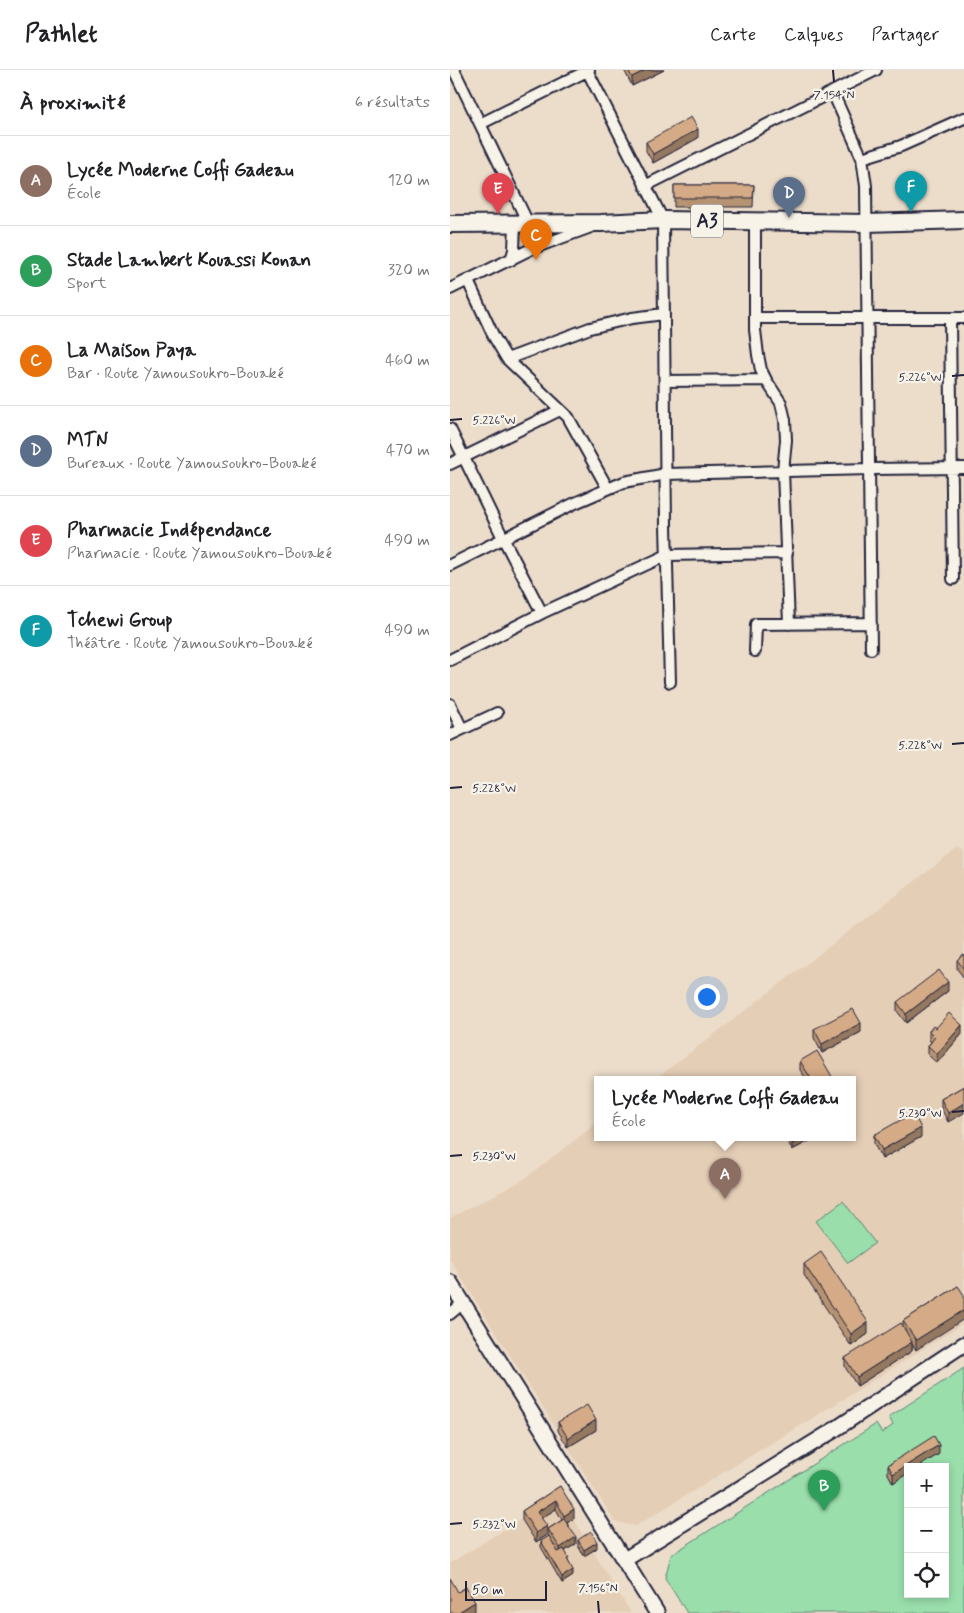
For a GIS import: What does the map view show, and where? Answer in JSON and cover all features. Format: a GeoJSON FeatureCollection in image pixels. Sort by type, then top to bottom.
{"type":"FeatureCollection","features":[{"type":"Feature","properties":{"kind":"main road","name":"A3"},"geometry":{"type":"LineString","coordinates":[[450,224],[601,223],[663,220],[867,223],[964,220]]}},
{"type":"Feature","properties":{"kind":"street"},"geometry":{"type":"LineString","coordinates":[[454,70],[480,124],[522,224],[511,260]]}},
{"type":"Feature","properties":{"kind":"street"},"geometry":{"type":"LineString","coordinates":[[480,124],[588,70],[663,220],[670,682]]}},
{"type":"Feature","properties":{"kind":"street"},"geometry":{"type":"LineString","coordinates":[[646,186],[876,70]]}},
{"type":"Feature","properties":{"kind":"street"},"geometry":{"type":"LineString","coordinates":[[833,93],[862,158],[866,186],[871,649]]}},
{"type":"Feature","properties":{"kind":"street"},"geometry":{"type":"LineString","coordinates":[[862,158],[901,146],[964,118]]}},
{"type":"Feature","properties":{"kind":"street"},"geometry":{"type":"LineString","coordinates":[[755,222],[755,318],[758,355],[761,370],[781,404],[785,420],[786,440],[783,471],[789,624]]}},
{"type":"Feature","properties":{"kind":"street"},"geometry":{"type":"LineString","coordinates":[[450,289],[531,250],[601,223]]}},
{"type":"Feature","properties":{"kind":"street"},"geometry":{"type":"LineString","coordinates":[[468,281],[494,337],[507,359],[568,417],[608,489]]}},
{"type":"Feature","properties":{"kind":"street"},"geometry":{"type":"LineString","coordinates":[[507,359],[590,328],[632,318],[664,314]]}},
{"type":"Feature","properties":{"kind":"street"},"geometry":{"type":"LineString","coordinates":[[755,318],[964,318]]}},
{"type":"Feature","properties":{"kind":"street"},"geometry":{"type":"LineString","coordinates":[[950,318],[954,579]]}},
{"type":"Feature","properties":{"kind":"street"},"geometry":{"type":"LineString","coordinates":[[665,381],[766,380]]}},
{"type":"Feature","properties":{"kind":"street"},"geometry":{"type":"LineString","coordinates":[[450,464],[560,410]]}},
{"type":"Feature","properties":{"kind":"street"},"geometry":{"type":"LineString","coordinates":[[450,429],[542,613]]}},
{"type":"Feature","properties":{"kind":"street"},"geometry":{"type":"LineString","coordinates":[[450,565],[503,538],[624,482],[666,474],[964,468]]}},
{"type":"Feature","properties":{"kind":"street"},"geometry":{"type":"LineString","coordinates":[[450,660],[542,613],[667,555],[786,553]]}},
{"type":"Feature","properties":{"kind":"street"},"geometry":{"type":"LineString","coordinates":[[755,651],[756,624],[871,624]]}},
{"type":"Feature","properties":{"kind":"street"},"geometry":{"type":"LineString","coordinates":[[450,704],[462,729]]}},
{"type":"Feature","properties":{"kind":"street"},"geometry":{"type":"LineString","coordinates":[[450,735],[497,713]]}},
{"type":"Feature","properties":{"kind":"street"},"geometry":{"type":"LineString","coordinates":[[450,1282],[657,1613]]}},
{"type":"Feature","properties":{"kind":"street"},"geometry":{"type":"LineString","coordinates":[[450,1314],[463,1303]]}},
{"type":"Feature","properties":{"kind":"street"},"geometry":{"type":"LineString","coordinates":[[624,1560],[834,1430],[964,1344]]}},
{"type":"Feature","properties":{"kind":"shaded area"},"geometry":{"type":"Polygon","coordinates":[[[957,849],[964,853],[964,1323],[636,1526],[615,1522],[450,1260],[450,1218],[523,1180],[594,1125],[594,1141],[856,1141],[856,1076],[659,1076],[957,849]]]}},
{"type":"Feature","properties":{"kind":"shaded area"},"geometry":{"type":"Polygon","coordinates":[[[560,1495],[586,1540],[591,1537],[597,1548],[593,1551],[631,1613],[450,1613],[450,1563],[560,1495]]]}},
{"type":"Feature","properties":{"kind":"green space"},"geometry":{"type":"Polygon","coordinates":[[[843,1201],[875,1243],[848,1263],[816,1221],[843,1201]]]}},
{"type":"Feature","properties":{"kind":"green space"},"geometry":{"type":"Polygon","coordinates":[[[964,1368],[964,1613],[687,1613],[665,1578],[671,1555],[876,1424],[882,1433],[893,1425],[889,1417],[964,1368]]]}},
{"type":"Feature","properties":{"kind":"building"},"geometry":{"type":"Polygon","coordinates":[[[628,70],[646,70],[632,77],[628,70]]]}},
{"type":"Feature","properties":{"kind":"building"},"geometry":{"type":"Polygon","coordinates":[[[691,117],[698,129],[653,154],[646,142],[691,117]]]}},
{"type":"Feature","properties":{"kind":"building"},"geometry":{"type":"Polygon","coordinates":[[[674,185],[754,185],[753,198],[674,198],[674,185]]]}},
{"type":"Feature","properties":{"kind":"building"},"geometry":{"type":"Polygon","coordinates":[[[964,954],[964,969],[957,960],[964,954]]]}},
{"type":"Feature","properties":{"kind":"building"},"geometry":{"type":"Polygon","coordinates":[[[939,970],[948,982],[906,1014],[897,1002],[939,970]]]}},
{"type":"Feature","properties":{"kind":"building"},"geometry":{"type":"Polygon","coordinates":[[[853,1009],[861,1023],[822,1044],[814,1029],[853,1009]]]}},
{"type":"Feature","properties":{"kind":"building"},"geometry":{"type":"Polygon","coordinates":[[[949,1013],[962,1025],[937,1054],[928,1046],[935,1037],[929,1031],[933,1026],[936,1028],[949,1013]]]}},
{"type":"Feature","properties":{"kind":"building"},"geometry":{"type":"Polygon","coordinates":[[[817,1051],[832,1076],[809,1076],[800,1061],[817,1051]]]}},
{"type":"Feature","properties":{"kind":"building"},"geometry":{"type":"Polygon","coordinates":[[[964,1086],[964,1103],[948,1113],[941,1099],[964,1086]]]}},
{"type":"Feature","properties":{"kind":"building"},"geometry":{"type":"Polygon","coordinates":[[[913,1113],[921,1128],[882,1150],[874,1135],[913,1113]]]}},
{"type":"Feature","properties":{"kind":"building"},"geometry":{"type":"Polygon","coordinates":[[[821,1252],[868,1322],[851,1334],[804,1264],[821,1252]]]}},
{"type":"Feature","properties":{"kind":"building"},"geometry":{"type":"Polygon","coordinates":[[[958,1286],[964,1295],[964,1310],[916,1340],[903,1321],[958,1286]]]}},
{"type":"Feature","properties":{"kind":"building"},"geometry":{"type":"Polygon","coordinates":[[[901,1323],[912,1342],[857,1377],[845,1358],[901,1323]]]}},
{"type":"Feature","properties":{"kind":"building"},"geometry":{"type":"Polygon","coordinates":[[[587,1405],[596,1420],[568,1438],[558,1422],[587,1405]]]}},
{"type":"Feature","properties":{"kind":"building"},"geometry":{"type":"Polygon","coordinates":[[[934,1436],[939,1445],[910,1463],[904,1463],[904,1467],[893,1474],[888,1465],[934,1436]]]}},
{"type":"Feature","properties":{"kind":"building"},"geometry":{"type":"Polygon","coordinates":[[[560,1486],[574,1509],[564,1516],[556,1500],[537,1512],[547,1526],[536,1533],[522,1511],[560,1486]]]}},
{"type":"Feature","properties":{"kind":"building"},"geometry":{"type":"Polygon","coordinates":[[[564,1519],[576,1537],[560,1548],[548,1529],[564,1519]]]}},
{"type":"Feature","properties":{"kind":"building"},"geometry":{"type":"Polygon","coordinates":[[[591,1531],[597,1542],[584,1550],[578,1540],[591,1531]]]}},
{"type":"Feature","properties":{"kind":"building"},"geometry":{"type":"Polygon","coordinates":[[[549,1536],[558,1552],[564,1549],[573,1570],[562,1577],[541,1541],[549,1536]]]}},
{"type":"Feature","properties":{"kind":"building"},"geometry":{"type":"Polygon","coordinates":[[[450,1578],[458,1592],[466,1587],[475,1602],[457,1613],[450,1613],[450,1578]]]}},
{"type":"Feature","properties":{"kind":"place","name":"Tchewi Group"},"geometry":{"type":"Point","coordinates":[911,212]}},
{"type":"Feature","properties":{"kind":"place","name":"Pharmacie Indépendance"},"geometry":{"type":"Point","coordinates":[498,214]}},
{"type":"Feature","properties":{"kind":"place","name":"MTN"},"geometry":{"type":"Point","coordinates":[789,218]}},
{"type":"Feature","properties":{"kind":"place","name":"La Maison Paya"},"geometry":{"type":"Point","coordinates":[536,260]}},
{"type":"Feature","properties":{"kind":"place","name":"Lycée Moderne Coffi Gadeau"},"geometry":{"type":"Point","coordinates":[725,1199]}},
{"type":"Feature","properties":{"kind":"place","name":"Stade Lambert Kouassi Konan"},"geometry":{"type":"Point","coordinates":[824,1511]}}]}
